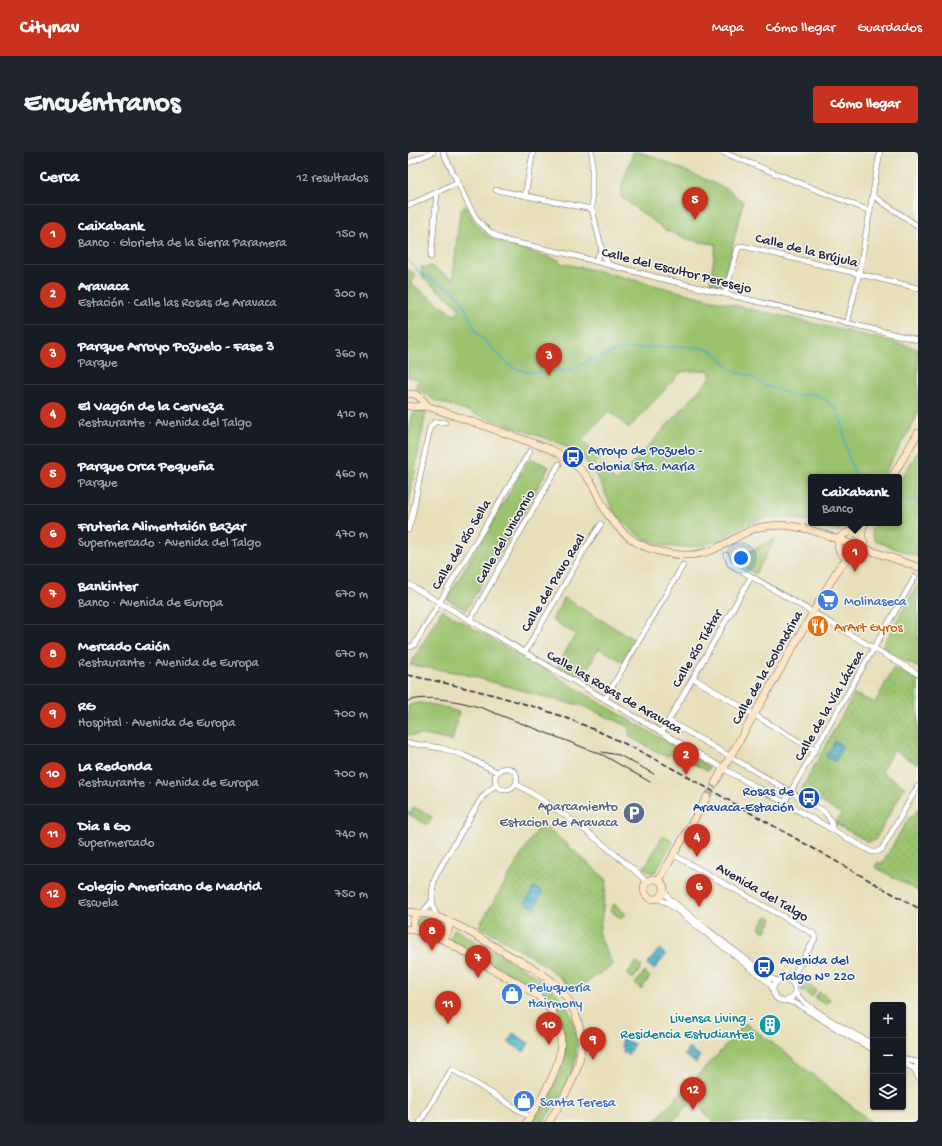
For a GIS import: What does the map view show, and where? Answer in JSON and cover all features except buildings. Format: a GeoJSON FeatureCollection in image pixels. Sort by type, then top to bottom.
{"type":"FeatureCollection","features":[{"type":"Feature","properties":{"kind":"street"},"geometry":{"type":"LineString","coordinates":[[408,163],[433,152]]}},
{"type":"Feature","properties":{"kind":"street","name":"Calle del Escultor Peresejo"},"geometry":{"type":"LineString","coordinates":[[443,152],[478,221],[490,232],[500,238],[847,324],[918,340]]}},
{"type":"Feature","properties":{"kind":"street"},"geometry":{"type":"LineString","coordinates":[[524,196],[533,152]]}},
{"type":"Feature","properties":{"kind":"street"},"geometry":{"type":"LineString","coordinates":[[592,152],[592,210],[602,250],[608,264]]}},
{"type":"Feature","properties":{"kind":"street"},"geometry":{"type":"LineString","coordinates":[[722,152],[731,154],[870,211]]}},
{"type":"Feature","properties":{"kind":"street"},"geometry":{"type":"LineString","coordinates":[[847,324],[859,274],[880,152]]}},
{"type":"Feature","properties":{"kind":"street"},"geometry":{"type":"LineString","coordinates":[[410,205],[458,182]]}},
{"type":"Feature","properties":{"kind":"street"},"geometry":{"type":"LineString","coordinates":[[496,190],[592,210]]}},
{"type":"Feature","properties":{"kind":"street"},"geometry":{"type":"LineString","coordinates":[[431,257],[438,192]]}},
{"type":"Feature","properties":{"kind":"street"},"geometry":{"type":"LineString","coordinates":[[873,196],[918,226]]}},
{"type":"Feature","properties":{"kind":"street","name":"Calle de la Brújula"},"geometry":{"type":"LineString","coordinates":[[725,294],[738,248],[742,246],[918,288]]}},
{"type":"Feature","properties":{"kind":"street"},"geometry":{"type":"LineString","coordinates":[[595,261],[602,250]]}},
{"type":"Feature","properties":{"kind":"street"},"geometry":{"type":"LineString","coordinates":[[408,394],[413,393],[418,395],[414,406],[430,407],[550,449],[568,458],[591,481],[604,508],[615,523],[629,537],[646,547],[674,555],[698,554],[718,548],[750,530],[775,525],[784,525],[798,527],[840,540],[918,567]]}},
{"type":"Feature","properties":{"kind":"street"},"geometry":{"type":"LineString","coordinates":[[408,530],[430,427],[435,422],[445,422]]}},
{"type":"Feature","properties":{"kind":"street"},"geometry":{"type":"LineString","coordinates":[[894,474],[917,436]]}},
{"type":"Feature","properties":{"kind":"street","name":"Calle del Río Sella"},"geometry":{"type":"LineString","coordinates":[[408,648],[414,645],[530,451]]}},
{"type":"Feature","properties":{"kind":"street","name":"Calle del Unicornio"},"geometry":{"type":"LineString","coordinates":[[470,620],[559,464]]}},
{"type":"Feature","properties":{"kind":"street","name":"Calle del Pavo Real"},"geometry":{"type":"LineString","coordinates":[[525,652],[601,524]]}},
{"type":"Feature","properties":{"kind":"street"},"geometry":{"type":"LineString","coordinates":[[840,540],[846,534],[854,532],[863,526]]}},
{"type":"Feature","properties":{"kind":"street"},"geometry":{"type":"LineString","coordinates":[[861,537],[864,526]]}},
{"type":"Feature","properties":{"kind":"street"},"geometry":{"type":"LineString","coordinates":[[854,532],[861,537],[864,542],[864,548]]}},
{"type":"Feature","properties":{"kind":"street","name":"Calle de la Golondrina"},"geometry":{"type":"LineString","coordinates":[[840,540],[839,547],[842,554],[841,565]]}},
{"type":"Feature","properties":{"kind":"street","name":"Calle de la Golondrina"},"geometry":{"type":"LineString","coordinates":[[715,783],[841,565],[849,558],[858,556],[862,553],[864,548]]}},
{"type":"Feature","properties":{"kind":"street"},"geometry":{"type":"LineString","coordinates":[[842,554],[849,558]]}},
{"type":"Feature","properties":{"kind":"street"},"geometry":{"type":"LineString","coordinates":[[726,555],[730,564],[918,674]]}},
{"type":"Feature","properties":{"kind":"street"},"geometry":{"type":"LineString","coordinates":[[605,699],[683,565]]}},
{"type":"Feature","properties":{"kind":"street","name":"Calle Río Tiétar"},"geometry":{"type":"LineString","coordinates":[[662,732],[751,577]]}},
{"type":"Feature","properties":{"kind":"street","name":"Calle de la Vía Láctea"},"geometry":{"type":"LineString","coordinates":[[784,803],[915,577]]}},
{"type":"Feature","properties":{"kind":"street","name":"Calle las Rosas de Aravaca"},"geometry":{"type":"LineString","coordinates":[[408,584],[723,768],[872,852],[877,852],[882,849],[918,786]]}},
{"type":"Feature","properties":{"kind":"street"},"geometry":{"type":"LineString","coordinates":[[693,678],[815,751]]}},
{"type":"Feature","properties":{"kind":"street","name":"Calle las Rosas de Aravaca"},"geometry":{"type":"LineString","coordinates":[[669,721],[825,812],[832,820],[832,829]]}},
{"type":"Feature","properties":{"kind":"street"},"geometry":{"type":"LineString","coordinates":[[408,743],[441,748],[463,755],[497,772]]}},
{"type":"Feature","properties":{"kind":"street"},"geometry":{"type":"LineString","coordinates":[[502,768],[509,768],[513,770],[517,778],[516,784],[512,789],[502,789],[496,785],[495,779],[497,772],[502,768]]}},
{"type":"Feature","properties":{"kind":"street"},"geometry":{"type":"LineString","coordinates":[[516,784],[550,804],[588,832],[646,882]]}},
{"type":"Feature","properties":{"kind":"street"},"geometry":{"type":"LineString","coordinates":[[440,918],[435,912],[432,902],[435,877],[481,800],[486,793],[496,785]]}},
{"type":"Feature","properties":{"kind":"street"},"geometry":{"type":"LineString","coordinates":[[659,880],[707,797]]}},
{"type":"Feature","properties":{"kind":"street","name":"Avenida del Talgo"},"geometry":{"type":"LineString","coordinates":[[674,855],[814,934],[815,939],[790,981]]}},
{"type":"Feature","properties":{"kind":"street"},"geometry":{"type":"LineString","coordinates":[[777,981],[770,978],[670,900],[663,884],[659,880],[652,878],[646,882],[644,886],[645,893],[650,898],[657,898],[668,903],[768,982],[771,985],[773,994],[777,999],[782,1002],[788,1001],[797,1004],[870,1047]]}},
{"type":"Feature","properties":{"kind":"street"},"geometry":{"type":"LineString","coordinates":[[657,898],[662,895],[664,889]]}},
{"type":"Feature","properties":{"kind":"street"},"geometry":{"type":"LineString","coordinates":[[420,1122],[452,1069],[529,1120],[552,1077],[560,1058],[561,1050],[561,1036],[555,1016],[545,1003],[532,992],[440,938],[412,930],[414,918],[432,902]]}},
{"type":"Feature","properties":{"kind":"street"},"geometry":{"type":"LineString","coordinates":[[408,912],[421,913],[440,918],[468,931],[554,983],[568,999],[580,1027],[580,1061],[574,1078],[549,1122]]}},
{"type":"Feature","properties":{"kind":"street"},"geometry":{"type":"LineString","coordinates":[[440,938],[448,933],[450,927],[448,922]]}},
{"type":"Feature","properties":{"kind":"street"},"geometry":{"type":"LineString","coordinates":[[772,988],[777,981],[783,979],[790,981],[794,986],[797,996],[808,1005],[847,1030],[870,1042]]}},
{"type":"Feature","properties":{"kind":"street"},"geometry":{"type":"LineString","coordinates":[[788,1001],[794,996],[795,992]]}},
{"type":"Feature","properties":{"kind":"street"},"geometry":{"type":"LineString","coordinates":[[906,1059],[918,1062],[916,1068],[918,1077]]}},
{"type":"Feature","properties":{"kind":"street"},"geometry":{"type":"LineString","coordinates":[[906,1064],[916,1071]]}},
{"type":"Feature","properties":{"kind":"green space"},"geometry":{"type":"Polygon","coordinates":[[[633,152],[640,152],[656,158],[729,190],[743,202],[723,285],[710,283],[716,244],[688,239],[665,230],[621,197],[622,186],[633,152]]]}},
{"type":"Feature","properties":{"kind":"green space"},"geometry":{"type":"Polygon","coordinates":[[[465,206],[475,223],[488,236],[505,244],[559,260],[560,263],[599,271],[712,300],[918,349],[918,414],[884,474],[808,474],[808,521],[789,517],[765,519],[746,525],[716,541],[694,547],[670,546],[647,540],[628,527],[617,516],[602,485],[594,473],[603,463],[616,482],[711,377],[710,373],[707,370],[681,372],[629,428],[609,410],[582,440],[601,458],[592,468],[578,454],[560,443],[434,400],[415,387],[419,379],[408,377],[408,269],[416,275],[411,284],[456,316],[459,308],[457,305],[424,279],[421,267],[427,268],[430,266],[453,279],[460,211],[465,206]]]}},
{"type":"Feature","properties":{"kind":"green space"},"geometry":{"type":"Polygon","coordinates":[[[418,410],[426,411],[408,508],[408,429],[412,413],[418,410]]]}},
{"type":"Feature","properties":{"kind":"green space"},"geometry":{"type":"Polygon","coordinates":[[[918,451],[918,557],[875,541],[871,530],[873,526],[902,526],[902,478],[918,451]]]}},
{"type":"Feature","properties":{"kind":"green space"},"geometry":{"type":"Polygon","coordinates":[[[530,458],[549,467],[466,610],[447,599],[530,458]]]}},
{"type":"Feature","properties":{"kind":"green space"},"geometry":{"type":"Polygon","coordinates":[[[822,526],[850,526],[837,531],[822,526]]]}},
{"type":"Feature","properties":{"kind":"green space"},"geometry":{"type":"Polygon","coordinates":[[[776,538],[755,574],[733,560],[776,538]]]}},
{"type":"Feature","properties":{"kind":"green space"},"geometry":{"type":"Polygon","coordinates":[[[918,584],[918,668],[882,647],[918,584]]]}},
{"type":"Feature","properties":{"kind":"green space"},"geometry":{"type":"Polygon","coordinates":[[[564,598],[637,641],[625,663],[599,648],[581,680],[557,666],[576,634],[552,620],[564,598]]]}},
{"type":"Feature","properties":{"kind":"green space"},"geometry":{"type":"Polygon","coordinates":[[[442,610],[517,654],[526,656],[567,683],[709,767],[707,771],[680,756],[678,759],[669,754],[667,757],[630,737],[628,726],[580,705],[559,701],[460,673],[410,665],[442,610]]]}},
{"type":"Feature","properties":{"kind":"green space"},"geometry":{"type":"Polygon","coordinates":[[[894,667],[918,680],[918,763],[917,764],[894,750],[881,772],[905,787],[875,840],[869,842],[835,824],[841,814],[801,790],[854,694],[875,703],[894,667]]]}},
{"type":"Feature","properties":{"kind":"green space"},"geometry":{"type":"Polygon","coordinates":[[[421,703],[436,705],[459,712],[452,741],[424,735],[408,735],[408,706],[421,703]]]}},
{"type":"Feature","properties":{"kind":"green space"},"geometry":{"type":"Polygon","coordinates":[[[414,807],[432,817],[427,825],[408,814],[408,812],[411,813],[414,807]]]}},
{"type":"Feature","properties":{"kind":"green space"},"geometry":{"type":"Polygon","coordinates":[[[918,808],[918,891],[875,867],[878,862],[882,864],[908,819],[914,815],[918,808]]]}},
{"type":"Feature","properties":{"kind":"green space"},"geometry":{"type":"Polygon","coordinates":[[[541,822],[607,880],[599,935],[613,965],[573,991],[552,971],[541,963],[479,926],[541,822]]]}},
{"type":"Feature","properties":{"kind":"green space"},"geometry":{"type":"Polygon","coordinates":[[[663,836],[673,842],[655,872],[651,873],[644,868],[663,836]]]}},
{"type":"Feature","properties":{"kind":"green space"},"geometry":{"type":"Polygon","coordinates":[[[614,904],[626,914],[621,919],[610,910],[614,904]]]}},
{"type":"Feature","properties":{"kind":"green space"},"geometry":{"type":"Polygon","coordinates":[[[767,916],[773,919],[765,932],[759,928],[767,916]]]}},
{"type":"Feature","properties":{"kind":"green space"},"geometry":{"type":"Polygon","coordinates":[[[420,917],[438,922],[444,926],[445,929],[441,935],[418,929],[415,924],[417,919],[420,917]]]}},
{"type":"Feature","properties":{"kind":"green space"},"geometry":{"type":"Polygon","coordinates":[[[454,929],[542,980],[552,988],[560,998],[573,1020],[576,1035],[575,1062],[565,1087],[544,1122],[532,1122],[561,1071],[565,1055],[564,1031],[554,1007],[530,985],[448,939],[451,937],[454,929]]]}},
{"type":"Feature","properties":{"kind":"green space"},"geometry":{"type":"Polygon","coordinates":[[[636,962],[642,967],[633,979],[627,974],[636,962]]]}},
{"type":"Feature","properties":{"kind":"green space"},"geometry":{"type":"Polygon","coordinates":[[[644,972],[650,977],[641,989],[635,984],[644,972]]]}},
{"type":"Feature","properties":{"kind":"green space"},"geometry":{"type":"Polygon","coordinates":[[[805,983],[816,990],[812,997],[801,990],[805,983]]]}},
{"type":"Feature","properties":{"kind":"green space"},"geometry":{"type":"Polygon","coordinates":[[[819,992],[830,999],[826,1005],[815,998],[819,992]]]}},
{"type":"Feature","properties":{"kind":"green space"},"geometry":{"type":"Polygon","coordinates":[[[745,1023],[786,1053],[871,1122],[712,1122],[695,1099],[672,1122],[654,1122],[745,1023]]]}},
{"type":"Feature","properties":{"kind":"water"},"geometry":{"type":"Polygon","coordinates":[[[835,741],[843,746],[835,762],[826,757],[835,741]]]}},
{"type":"Feature","properties":{"kind":"water"},"geometry":{"type":"Polygon","coordinates":[[[534,887],[543,892],[534,908],[525,903],[534,887]]]}},
{"type":"Feature","properties":{"kind":"water"},"geometry":{"type":"Polygon","coordinates":[[[659,949],[666,955],[654,970],[647,964],[659,949]]]}},
{"type":"Feature","properties":{"kind":"water"},"geometry":{"type":"Polygon","coordinates":[[[513,1033],[529,1043],[524,1052],[508,1042],[513,1033]]]}},
{"type":"Feature","properties":{"kind":"water"},"geometry":{"type":"Polygon","coordinates":[[[624,1036],[628,1039],[627,1041],[634,1044],[628,1055],[622,1052],[624,1049],[622,1047],[622,1039],[624,1036]]]}},
{"type":"Feature","properties":{"kind":"water"},"geometry":{"type":"Polygon","coordinates":[[[689,1048],[700,1056],[696,1063],[684,1055],[689,1048]]]}},
{"type":"Feature","properties":{"kind":"waterway"},"geometry":{"type":"LineString","coordinates":[[408,260],[422,275],[452,290],[461,299],[477,333],[511,367],[527,372],[569,370],[620,349],[680,346],[694,347],[707,349],[718,355],[735,372],[750,376],[765,386],[796,396],[811,394],[817,395],[831,404],[838,412],[850,461],[852,467],[858,474]]}},
{"type":"Feature","properties":{"kind":"waterway"},"geometry":{"type":"LineString","coordinates":[[902,499],[918,500]]}},
{"type":"Feature","properties":{"kind":"tunnel"},"geometry":{"type":"LineString","coordinates":[[707,797],[715,783]]}},
{"type":"Feature","properties":{"kind":"tram line"},"geometry":{"type":"LineString","coordinates":[[408,701],[425,698],[455,701],[482,708],[603,755],[650,782]]}},
{"type":"Feature","properties":{"kind":"tram line"},"geometry":{"type":"LineString","coordinates":[[602,752],[619,755],[654,774]]}},
{"type":"Feature","properties":{"kind":"railway"},"geometry":{"type":"LineString","coordinates":[[408,675],[470,689],[531,706],[571,720],[615,739],[678,771],[918,908]]}},
{"type":"Feature","properties":{"kind":"place","name":"Parque Orca Pequeña"},"geometry":{"type":"Point","coordinates":[695,220]}},
{"type":"Feature","properties":{"kind":"place","name":"Parque Arroyo Pozuelo - Fase 3"},"geometry":{"type":"Point","coordinates":[549,376]}},
{"type":"Feature","properties":{"kind":"place","name":"Arroyo de Pozuelo - Colonia Sta. María"},"geometry":{"type":"Point","coordinates":[573,457]}},
{"type":"Feature","properties":{"kind":"place","name":"Caixabank"},"geometry":{"type":"Point","coordinates":[855,572]}},
{"type":"Feature","properties":{"kind":"place","name":"Molinaseca"},"geometry":{"type":"Point","coordinates":[828,600]}},
{"type":"Feature","properties":{"kind":"place","name":"ArArt Gyros"},"geometry":{"type":"Point","coordinates":[818,626]}},
{"type":"Feature","properties":{"kind":"place","name":"Aravaca"},"geometry":{"type":"Point","coordinates":[686,775]}},
{"type":"Feature","properties":{"kind":"place","name":"Rosas de Aravaca-Estación"},"geometry":{"type":"Point","coordinates":[809,798]}},
{"type":"Feature","properties":{"kind":"place","name":"Aparcamiento Estacion de Aravaca"},"geometry":{"type":"Point","coordinates":[634,813]}},
{"type":"Feature","properties":{"kind":"place","name":"El Vagón de la Cerveza"},"geometry":{"type":"Point","coordinates":[697,857]}},
{"type":"Feature","properties":{"kind":"place","name":"Fruteria Alimentaión Bazar"},"geometry":{"type":"Point","coordinates":[699,907]}},
{"type":"Feature","properties":{"kind":"place","name":"Mercado Caión"},"geometry":{"type":"Point","coordinates":[432,951]}},
{"type":"Feature","properties":{"kind":"place","name":"Avenida del Talgo Nº 220"},"geometry":{"type":"Point","coordinates":[764,967]}},
{"type":"Feature","properties":{"kind":"place","name":"Bankinter"},"geometry":{"type":"Point","coordinates":[478,978]}},
{"type":"Feature","properties":{"kind":"place","name":"Peluquería Hairmony"},"geometry":{"type":"Point","coordinates":[512,994]}},
{"type":"Feature","properties":{"kind":"place","name":"Dia & Go"},"geometry":{"type":"Point","coordinates":[448,1024]}},
{"type":"Feature","properties":{"kind":"place","name":"Livensa Living - Residencia Estudiantes"},"geometry":{"type":"Point","coordinates":[770,1025]}},
{"type":"Feature","properties":{"kind":"place","name":"La Redonda"},"geometry":{"type":"Point","coordinates":[549,1045]}},
{"type":"Feature","properties":{"kind":"place","name":"RG"},"geometry":{"type":"Point","coordinates":[593,1060]}},
{"type":"Feature","properties":{"kind":"place","name":"Santa Teresa"},"geometry":{"type":"Point","coordinates":[524,1101]}},
{"type":"Feature","properties":{"kind":"place","name":"Colegio Americano de Madrid"},"geometry":{"type":"Point","coordinates":[693,1110]}}]}
